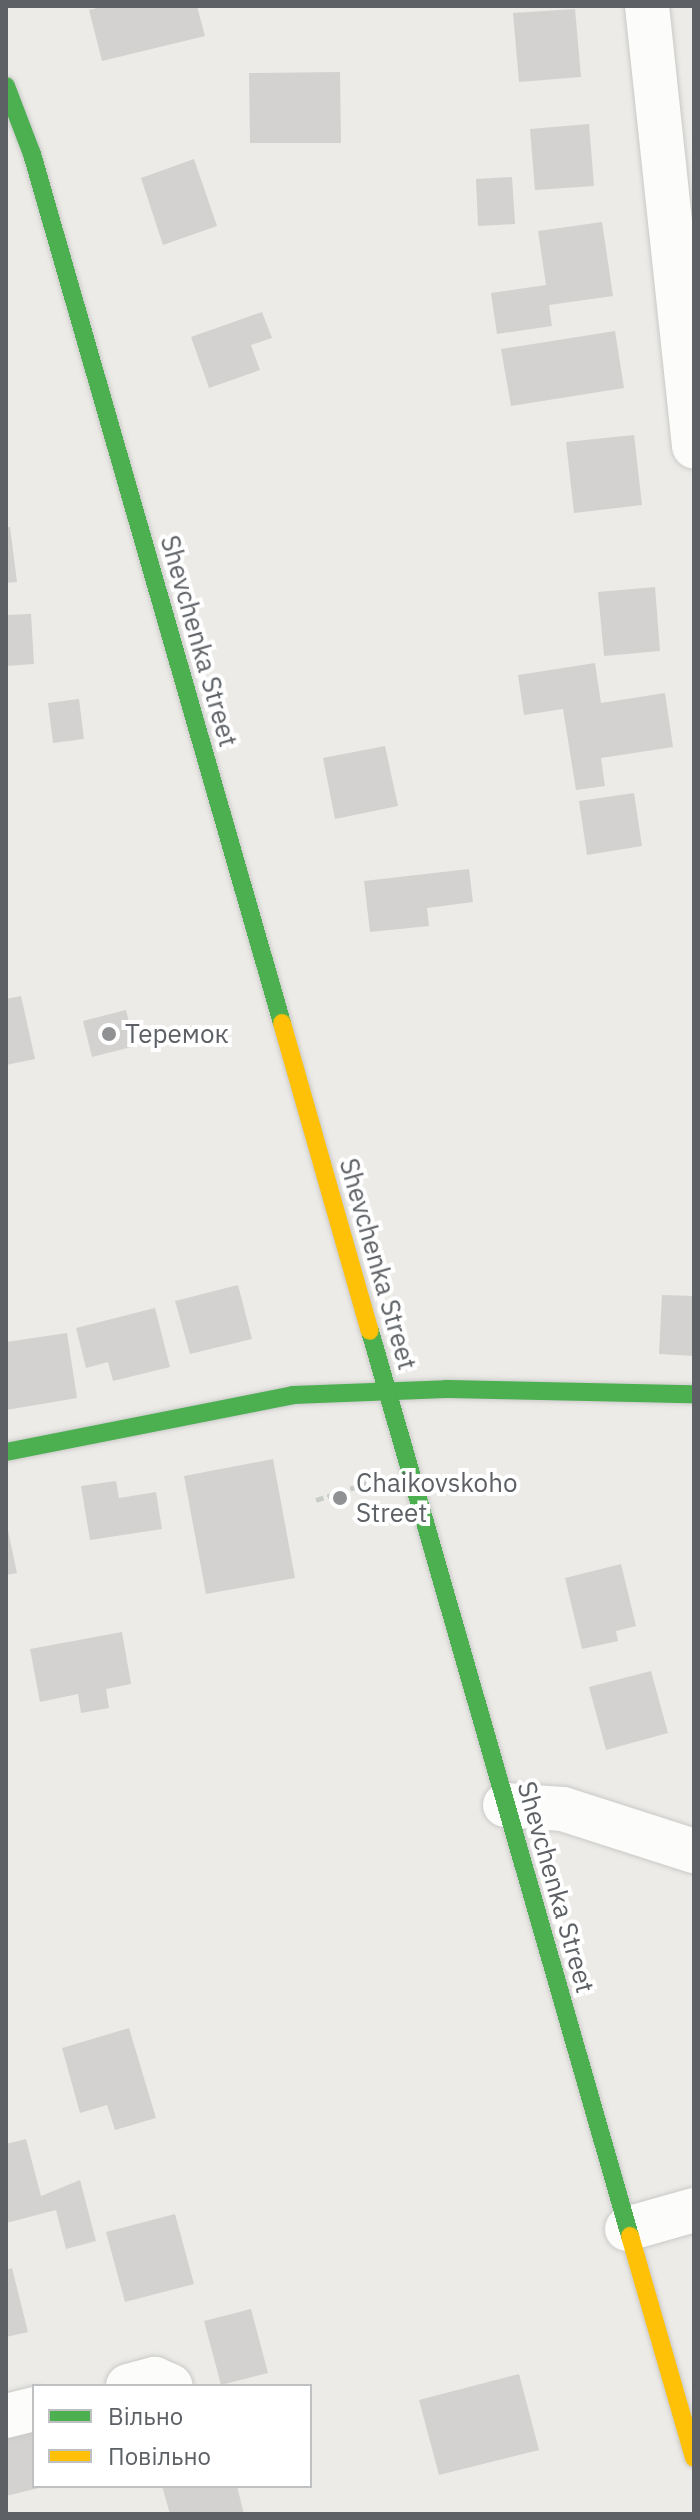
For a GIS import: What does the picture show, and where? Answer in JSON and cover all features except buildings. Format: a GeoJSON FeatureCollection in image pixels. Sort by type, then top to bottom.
{"type":"FeatureCollection","features":[{"type":"Feature","properties":{"kind":"main road","name":"Shevchenka Street"},"geometry":{"type":"LineString","coordinates":[[6,86],[32,154],[694,2458]]}},
{"type":"Feature","properties":{"kind":"main road"},"geometry":{"type":"LineString","coordinates":[[6,1452],[293,1395],[387,1392],[694,1394]]}},
{"type":"Feature","properties":{"kind":"street"},"geometry":{"type":"LineString","coordinates":[[647,6],[694,446]]}},
{"type":"Feature","properties":{"kind":"street"},"geometry":{"type":"LineString","coordinates":[[505,1805],[563,1809],[694,1851]]}},
{"type":"Feature","properties":{"kind":"street"},"geometry":{"type":"LineString","coordinates":[[627,2229],[694,2210]]}},
{"type":"Feature","properties":{"kind":"street"},"geometry":{"type":"LineString","coordinates":[[136,2384],[155,2379],[166,2384]]}},
{"type":"Feature","properties":{"kind":"street"},"geometry":{"type":"LineString","coordinates":[[6,2416],[32,2410]]}},
{"type":"Feature","properties":{"kind":"path"},"geometry":{"type":"LineString","coordinates":[[316,1500],[370,1482]]}},
{"type":"Feature","properties":{"kind":"traffic: fast"},"geometry":{"type":"LineString","coordinates":[[6,86],[32,154],[282,1023]]}},
{"type":"Feature","properties":{"kind":"traffic: fast"},"geometry":{"type":"LineString","coordinates":[[370,1331],[630,2236]]}},
{"type":"Feature","properties":{"kind":"traffic: fast"},"geometry":{"type":"LineString","coordinates":[[6,1452],[293,1395],[446,1389],[694,1394]]}},
{"type":"Feature","properties":{"kind":"traffic: slow"},"geometry":{"type":"LineString","coordinates":[[282,1023],[370,1331]]}},
{"type":"Feature","properties":{"kind":"traffic: slow"},"geometry":{"type":"LineString","coordinates":[[630,2236],[694,2458]]}},
{"type":"Feature","properties":{"kind":"place","name":"Теремок"},"geometry":{"type":"Point","coordinates":[109,1034]}},
{"type":"Feature","properties":{"kind":"place","name":"Chaikovskoho Street"},"geometry":{"type":"Point","coordinates":[340,1498]}}]}
